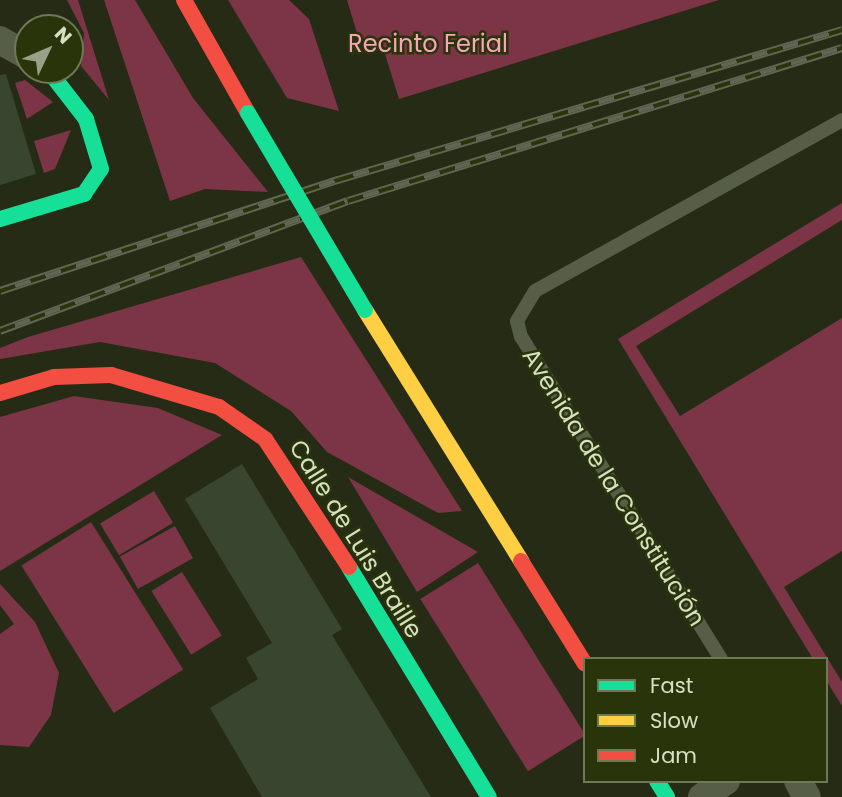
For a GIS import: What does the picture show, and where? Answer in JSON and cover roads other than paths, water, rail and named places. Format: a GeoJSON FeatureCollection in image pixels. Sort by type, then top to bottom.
{"type":"FeatureCollection","features":[{"type":"Feature","properties":{"kind":"street"},"geometry":{"type":"LineString","coordinates":[[184,0],[365,310],[583,661]]}},
{"type":"Feature","properties":{"kind":"street"},"geometry":{"type":"LineString","coordinates":[[0,219],[84,194],[101,169],[98,141],[58,84]]}},
{"type":"Feature","properties":{"kind":"street","name":"Calle de Luis Braille"},"geometry":{"type":"LineString","coordinates":[[0,393],[54,377],[111,375],[219,407],[265,439],[292,473],[489,797]]}},
{"type":"Feature","properties":{"kind":"street"},"geometry":{"type":"LineString","coordinates":[[702,797],[723,783]]}},
{"type":"Feature","properties":{"kind":"lane","name":"Avenida de la Constitución"},"geometry":{"type":"LineString","coordinates":[[720,657],[521,337],[517,321],[535,291],[842,120]]}},
{"type":"Feature","properties":{"kind":"railway"},"geometry":{"type":"LineString","coordinates":[[0,291],[338,180],[842,30]]}},
{"type":"Feature","properties":{"kind":"railway"},"geometry":{"type":"LineString","coordinates":[[0,331],[348,201],[842,48]]}},
{"type":"Feature","properties":{"kind":"park label","name":"Recinto Ferial"},"geometry":{"type":"Point","coordinates":[428,44]}}]}
